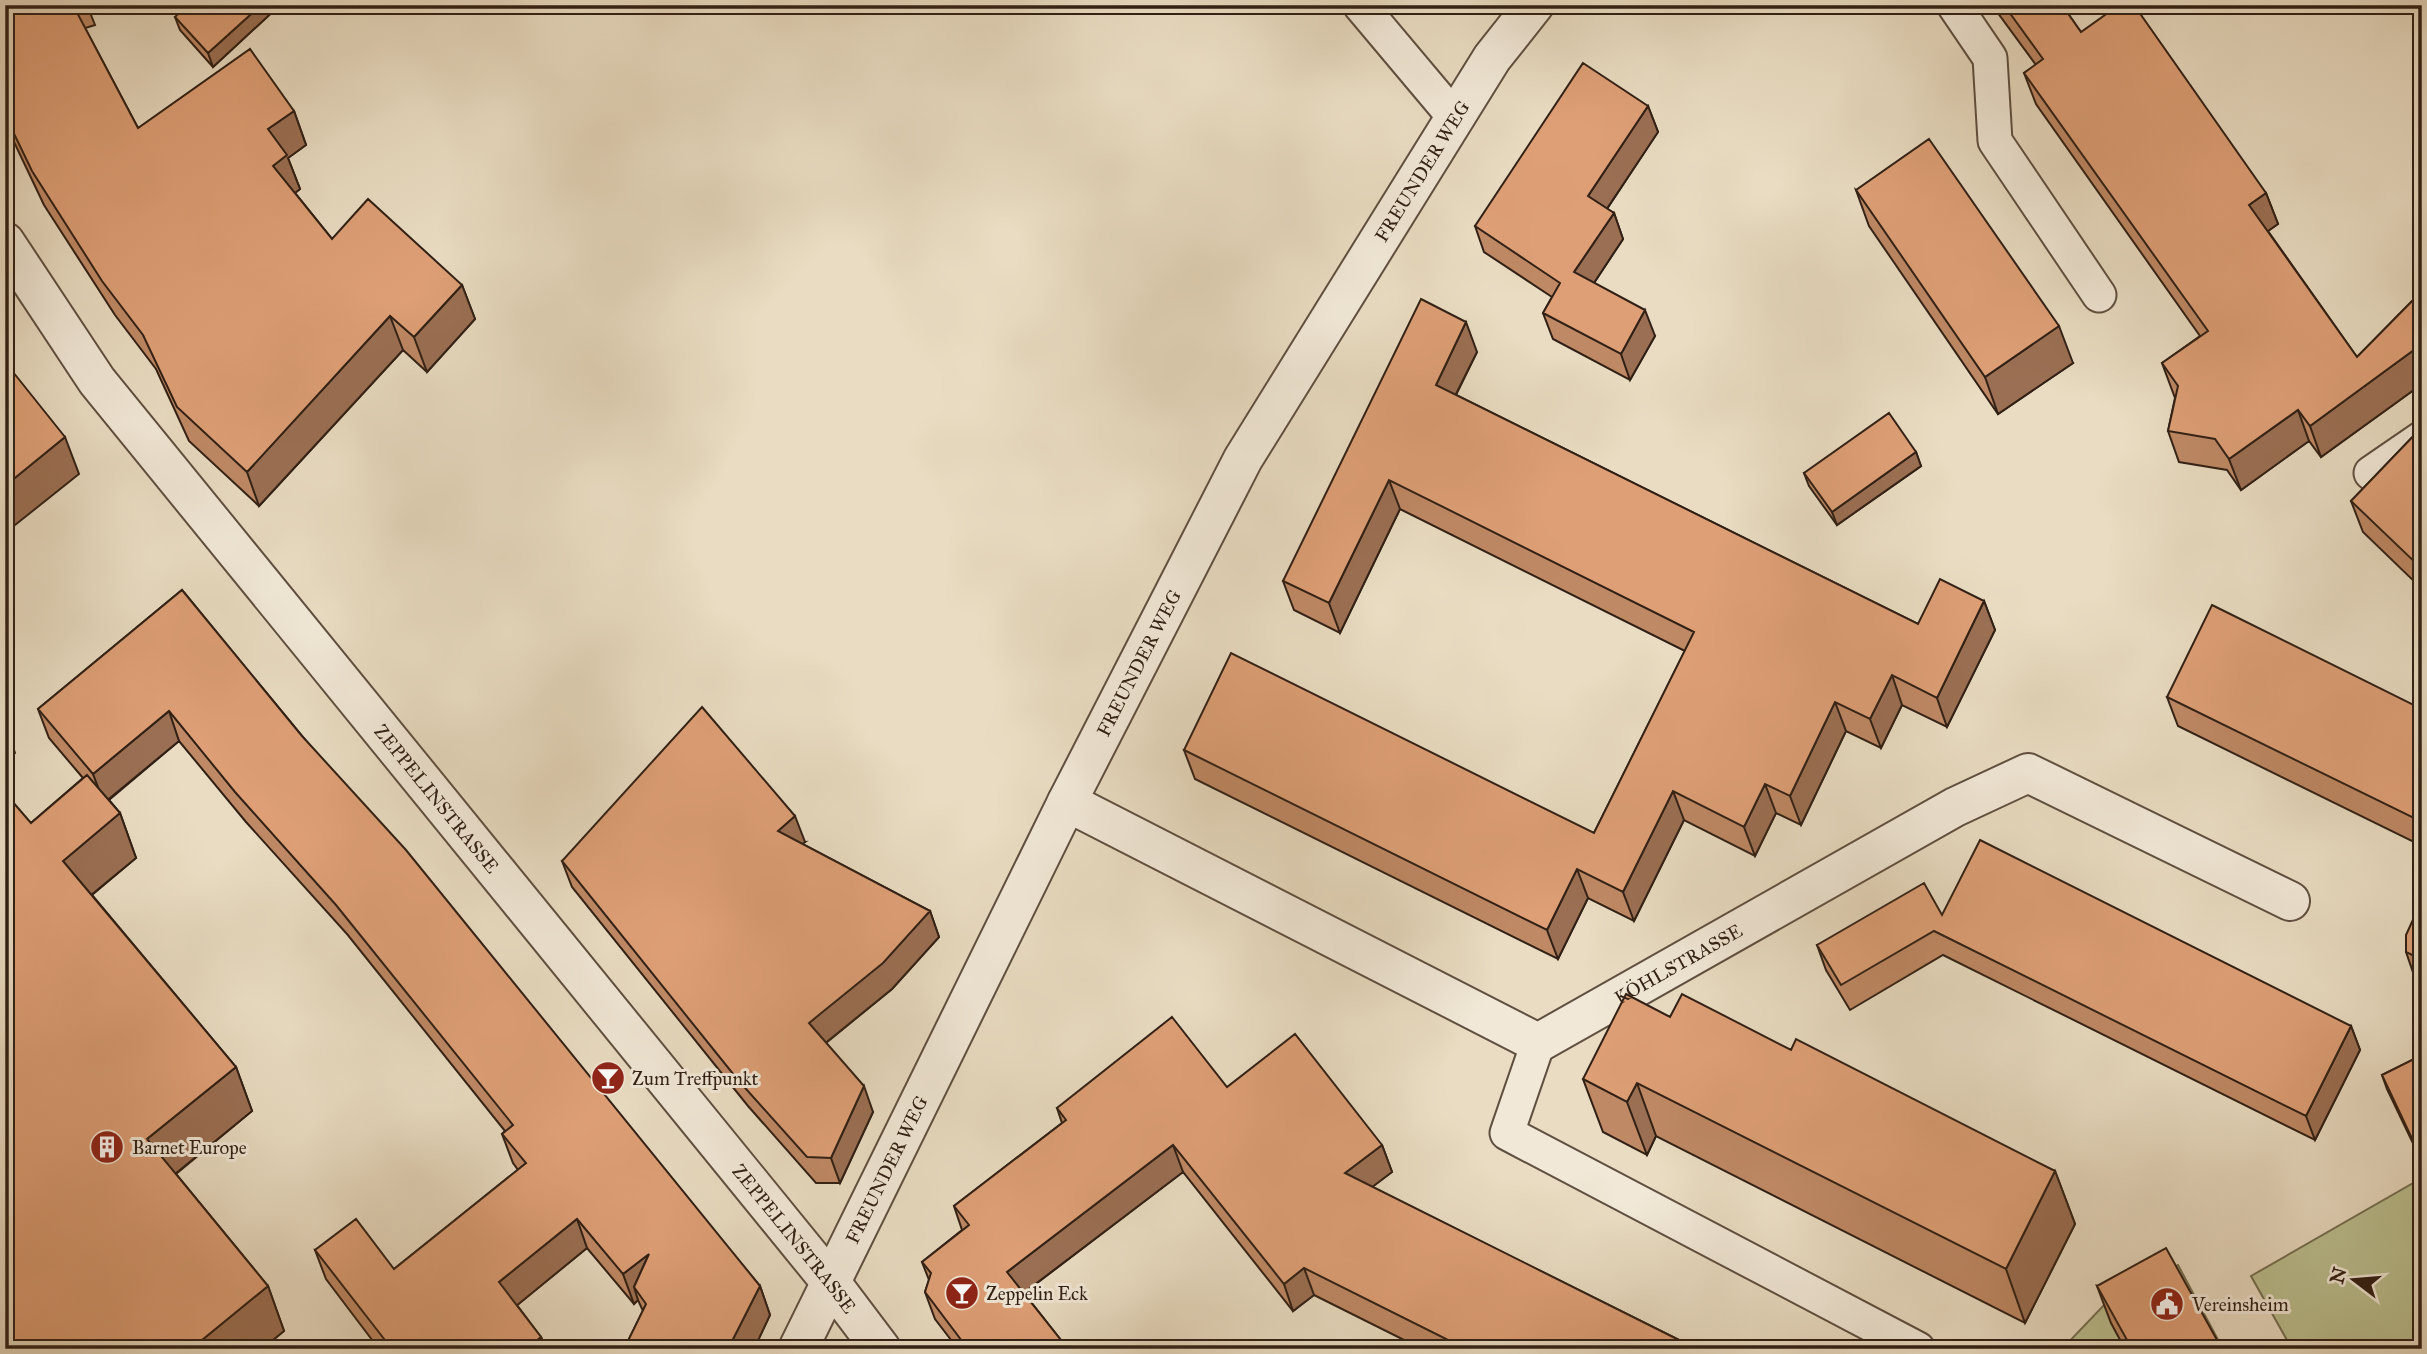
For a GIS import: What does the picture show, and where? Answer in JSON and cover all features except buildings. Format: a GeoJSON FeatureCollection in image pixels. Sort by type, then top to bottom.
{"type":"FeatureCollection","features":[{"type":"Feature","properties":{"kind":"street","name":"FREUNDER WEG"},"geometry":{"type":"LineString","coordinates":[[798,1349],[829,1280],[1068,802],[1244,459],[1492,58],[1534,5]]}},
{"type":"Feature","properties":{"kind":"street","name":"ZEPPELINSTRASSE"},"geometry":{"type":"LineString","coordinates":[[5,242],[97,381],[829,1280],[881,1349]]}},
{"type":"Feature","properties":{"kind":"street","name":"KÖHLSTRASSE"},"geometry":{"type":"LineString","coordinates":[[1538,1043],[1955,807],[2028,773],[2290,901]]}},
{"type":"Feature","properties":{"kind":"street"},"geometry":{"type":"LineString","coordinates":[[1068,802],[1538,1043]]}},
{"type":"Feature","properties":{"kind":"lane"},"geometry":{"type":"LineString","coordinates":[[1360,5],[1455,118]]}},
{"type":"Feature","properties":{"kind":"lane"},"geometry":{"type":"LineString","coordinates":[[1954,5],[1990,58],[1995,141],[2099,295]]}},
{"type":"Feature","properties":{"kind":"lane"},"geometry":{"type":"LineString","coordinates":[[2371,473],[2422,438]]}},
{"type":"Feature","properties":{"kind":"lane"},"geometry":{"type":"LineString","coordinates":[[1538,1043],[1507,1133],[1918,1349]]}},
{"type":"Feature","properties":{"kind":"green space"},"geometry":{"type":"Polygon","coordinates":[[[2422,1178],[2422,1349],[2292,1349],[2251,1276],[2422,1178]]]}},
{"type":"Feature","properties":{"kind":"green space"},"geometry":{"type":"Polygon","coordinates":[[[2178,1265],[2223,1349],[2062,1349],[2105,1304],[2178,1265]]]}},
{"type":"Feature","properties":{"kind":"place","name":"Zum Treffpunkt"},"geometry":{"type":"Point","coordinates":[608,1078]}},
{"type":"Feature","properties":{"kind":"place","name":"Barnet Europe"},"geometry":{"type":"Point","coordinates":[107,1147]}},
{"type":"Feature","properties":{"kind":"place","name":"Zeppelin Eck"},"geometry":{"type":"Point","coordinates":[962,1293]}},
{"type":"Feature","properties":{"kind":"place","name":"Vereinsheim"},"geometry":{"type":"Point","coordinates":[2167,1304]}}]}
